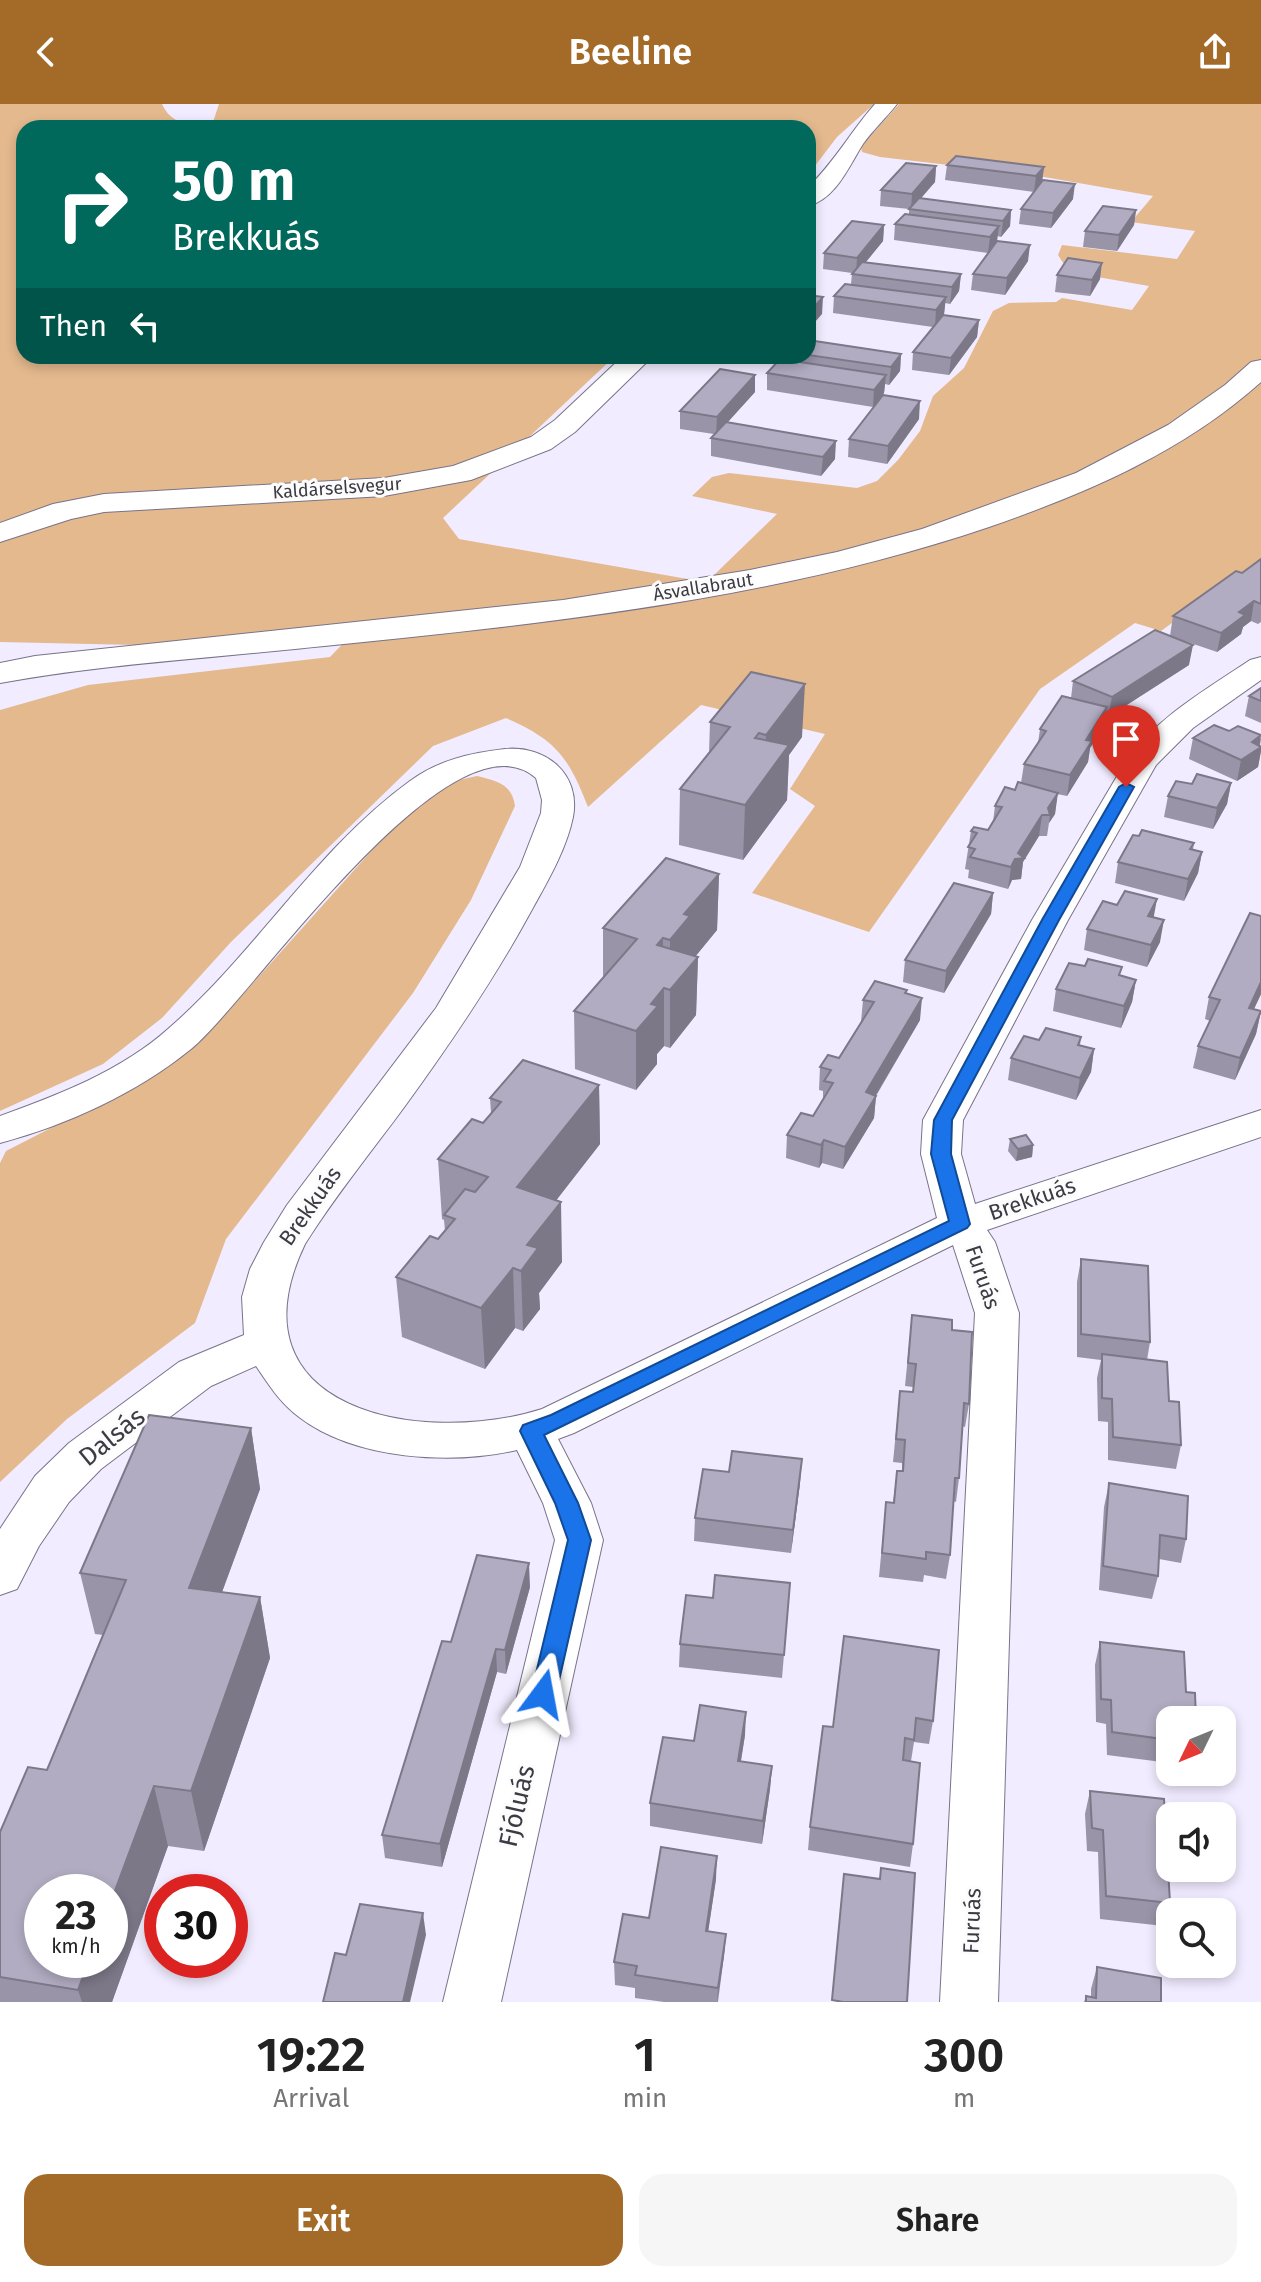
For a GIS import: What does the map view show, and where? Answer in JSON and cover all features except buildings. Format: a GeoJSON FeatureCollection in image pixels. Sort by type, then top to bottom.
{"type":"FeatureCollection","features":[{"type":"Feature","properties":{"kind":"main road"},"geometry":{"type":"LineString","coordinates":[[816,192],[835,174],[855,140],[886,104]]}},
{"type":"Feature","properties":{"kind":"main road","name":"Kaldárselsvegur"},"geometry":{"type":"LineString","coordinates":[[0,533],[64,511],[104,503],[384,487],[460,474],[541,443],[565,426],[631,364]]}},
{"type":"Feature","properties":{"kind":"main road","name":"Ásvallabraut"},"geometry":{"type":"LineString","coordinates":[[0,673],[99,659],[550,611],[701,589],[869,553],[995,516],[1101,472],[1156,445],[1212,409],[1261,368]]}},
{"type":"Feature","properties":{"kind":"main road","name":"Ásvallabraut"},"geometry":{"type":"LineString","coordinates":[[0,652],[99,659]]}},
{"type":"Feature","properties":{"kind":"street","name":"Furuás"},"geometry":{"type":"LineString","coordinates":[[969,2002],[997,1313],[974,1242],[960,1224],[941,1154],[943,1120],[1036,947],[1142,761],[1154,745],[1261,666]]}},
{"type":"Feature","properties":{"kind":"street","name":"Brekkuás"},"geometry":{"type":"LineString","coordinates":[[0,1130],[85,1099],[158,1056],[184,1036],[329,875],[419,787],[451,768],[484,757],[516,758],[534,762],[546,770],[559,798],[548,846],[508,922],[423,1054],[289,1231],[266,1281],[263,1308],[265,1344],[277,1368],[302,1395],[328,1414],[360,1429],[429,1441],[466,1441],[531,1431],[558,1421],[960,1224],[1261,1123]]}},
{"type":"Feature","properties":{"kind":"street","name":"Dalsás"},"geometry":{"type":"LineString","coordinates":[[0,1575],[22,1533],[52,1489],[85,1456],[195,1374],[265,1344]]}},
{"type":"Feature","properties":{"kind":"street","name":"Fjóluás"},"geometry":{"type":"LineString","coordinates":[[472,2002],[579,1540],[567,1503],[531,1431]]}},
{"type":"Feature","properties":{"kind":"shaded area"},"geometry":{"type":"Polygon","coordinates":[[[0,104],[162,104],[177,120],[16,120],[16,364],[607,364],[443,518],[459,539],[699,581],[713,576],[777,514],[692,496],[712,477],[729,473],[857,488],[877,481],[920,431],[933,396],[964,368],[993,311],[1009,303],[1056,302],[1062,298],[1132,310],[1149,286],[1069,272],[1058,255],[1062,245],[1177,259],[1195,231],[1131,222],[1153,196],[1027,174],[880,157],[862,152],[861,147],[899,104],[1261,104],[1261,566],[1236,576],[1161,631],[1135,623],[1040,689],[869,932],[752,893],[815,806],[790,789],[825,734],[701,705],[588,807],[574,775],[549,742],[506,718],[433,746],[231,942],[162,1018],[103,1064],[0,1111],[0,710],[88,685],[330,657],[365,621],[137,645],[0,642],[0,104]]]}},
{"type":"Feature","properties":{"kind":"shaded area"},"geometry":{"type":"Polygon","coordinates":[[[219,104],[874,104],[837,137],[816,165],[816,120],[214,120],[219,104]]]}},
{"type":"Feature","properties":{"kind":"shaded area"},"geometry":{"type":"Polygon","coordinates":[[[477,776],[507,788],[515,806],[471,900],[413,993],[226,1239],[195,1323],[67,1419],[0,1482],[0,1163],[6,1151],[88,1109],[162,1064],[228,1011],[399,820],[454,781],[477,776]]]}},
{"type":"Feature","properties":{"kind":"route"},"geometry":{"type":"LineString","coordinates":[[543,1694],[579,1540],[567,1503],[531,1431],[558,1421],[960,1224],[941,1154],[943,1120],[1050,920],[1126,787]]}}]}
